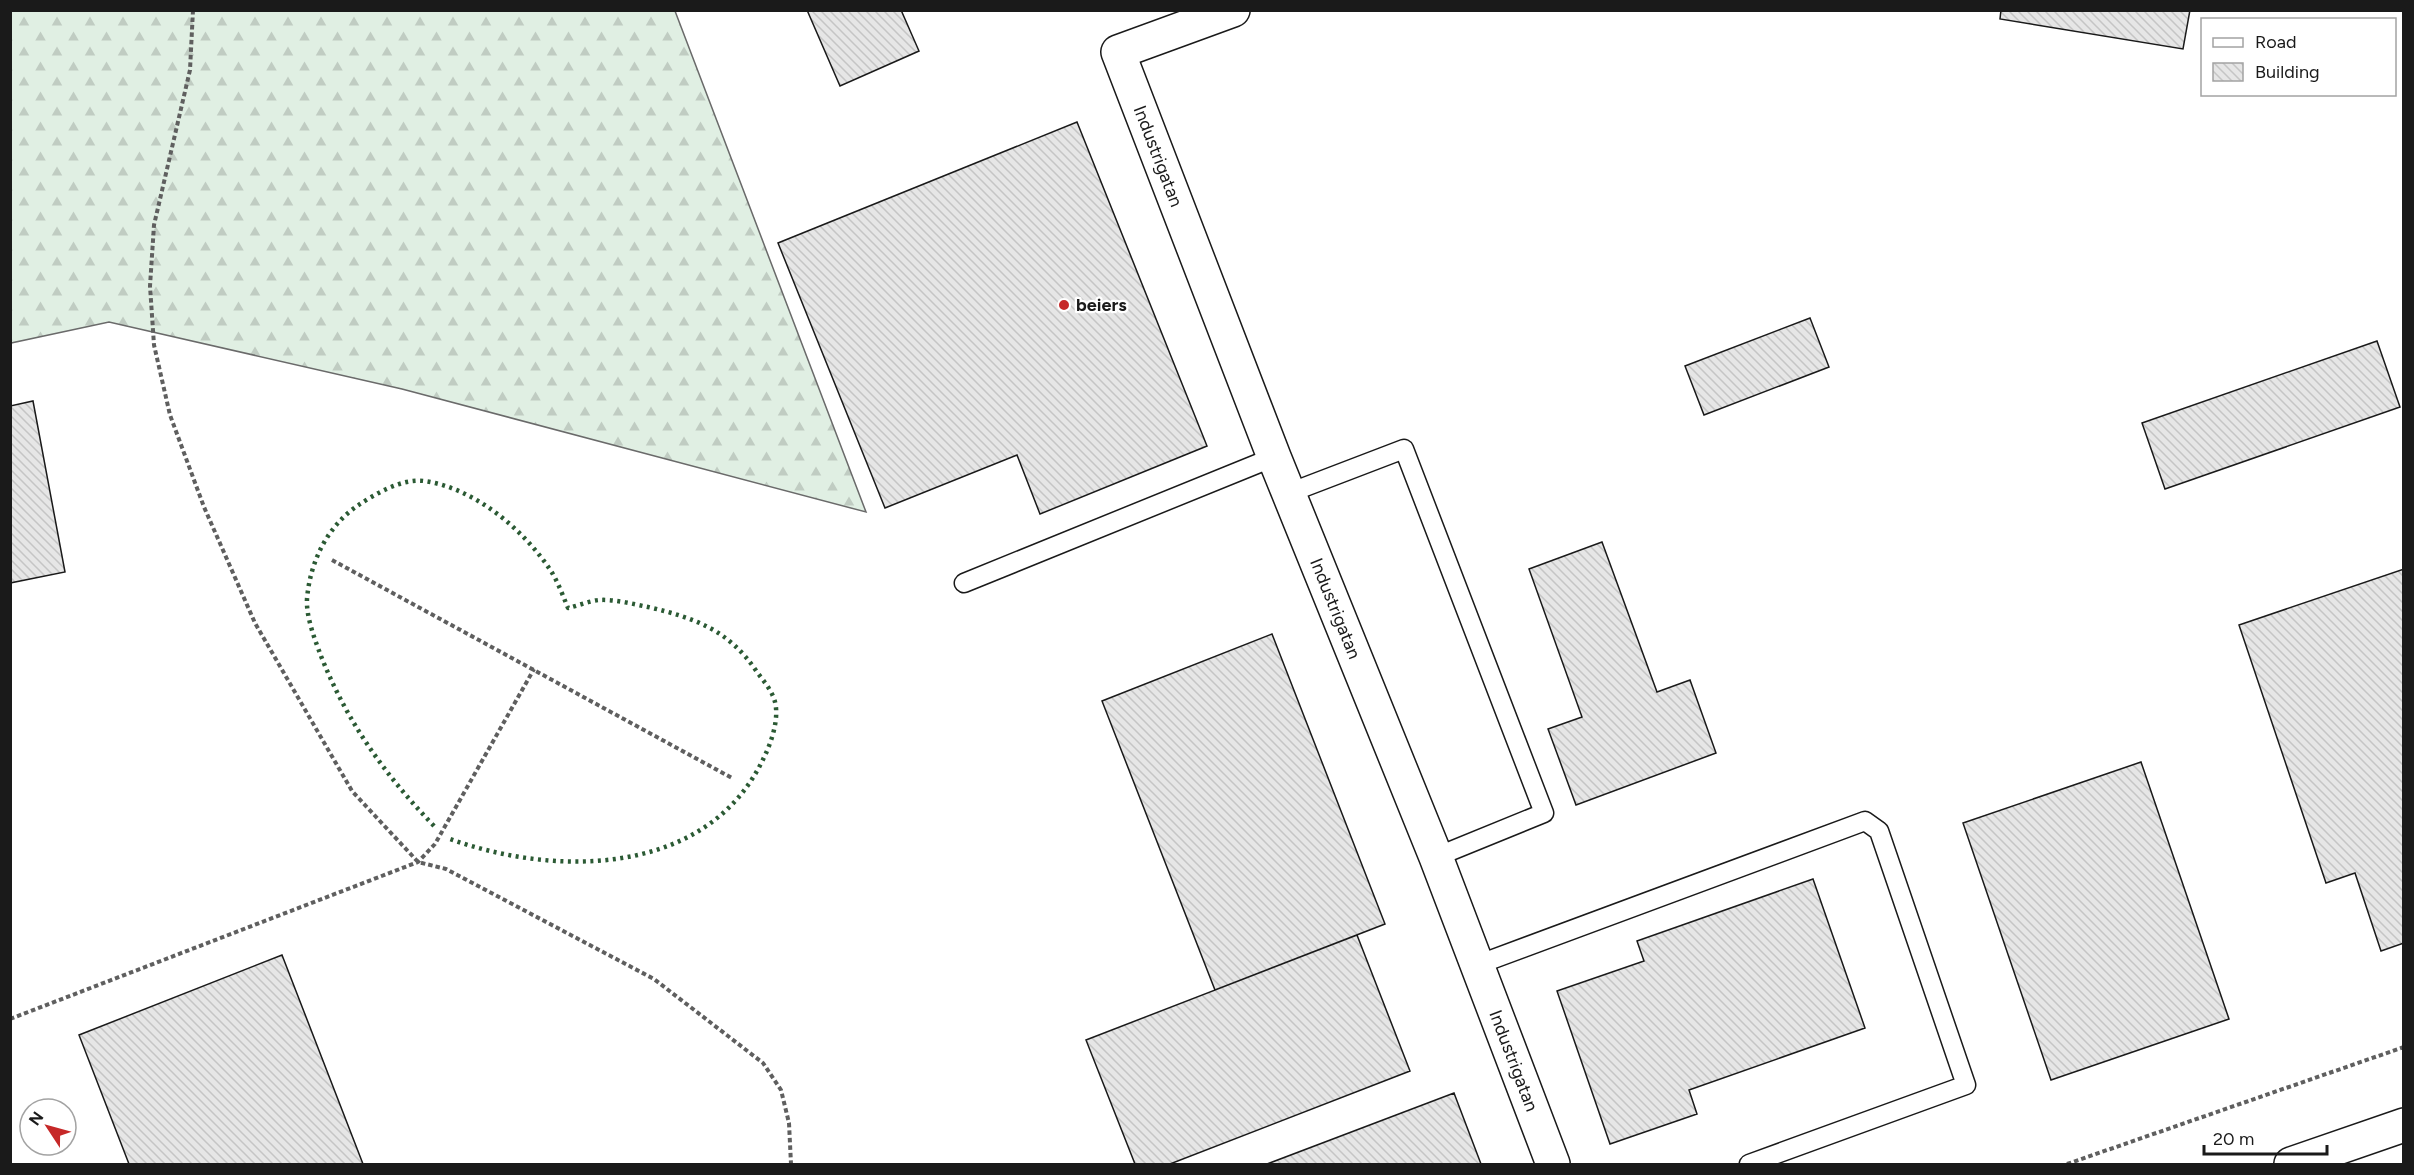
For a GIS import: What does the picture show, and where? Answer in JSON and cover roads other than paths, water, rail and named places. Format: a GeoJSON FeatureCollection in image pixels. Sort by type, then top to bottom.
{"type":"FeatureCollection","features":[{"type":"Feature","properties":{"kind":"street","name":"Industrigatan"},"geometry":{"type":"LineString","coordinates":[[1233,10],[1118,52],[1274,457],[1436,857],[1553,1164]]}},
{"type":"Feature","properties":{"kind":"street"},"geometry":{"type":"LineString","coordinates":[[2291,1164],[2403,1125]]}},
{"type":"Feature","properties":{"kind":"lane"},"geometry":{"type":"LineString","coordinates":[[1289,493],[1404,449],[1544,813],[1436,857]]}},
{"type":"Feature","properties":{"kind":"lane"},"geometry":{"type":"LineString","coordinates":[[964,583],[1274,457]]}},
{"type":"Feature","properties":{"kind":"lane"},"geometry":{"type":"LineString","coordinates":[[1477,965],[1865,821],[1879,831],[1966,1085],[1749,1164]]}},
{"type":"Feature","properties":{"kind":"place","name":"beiers"},"geometry":{"type":"Point","coordinates":[1064,305]}}]}
